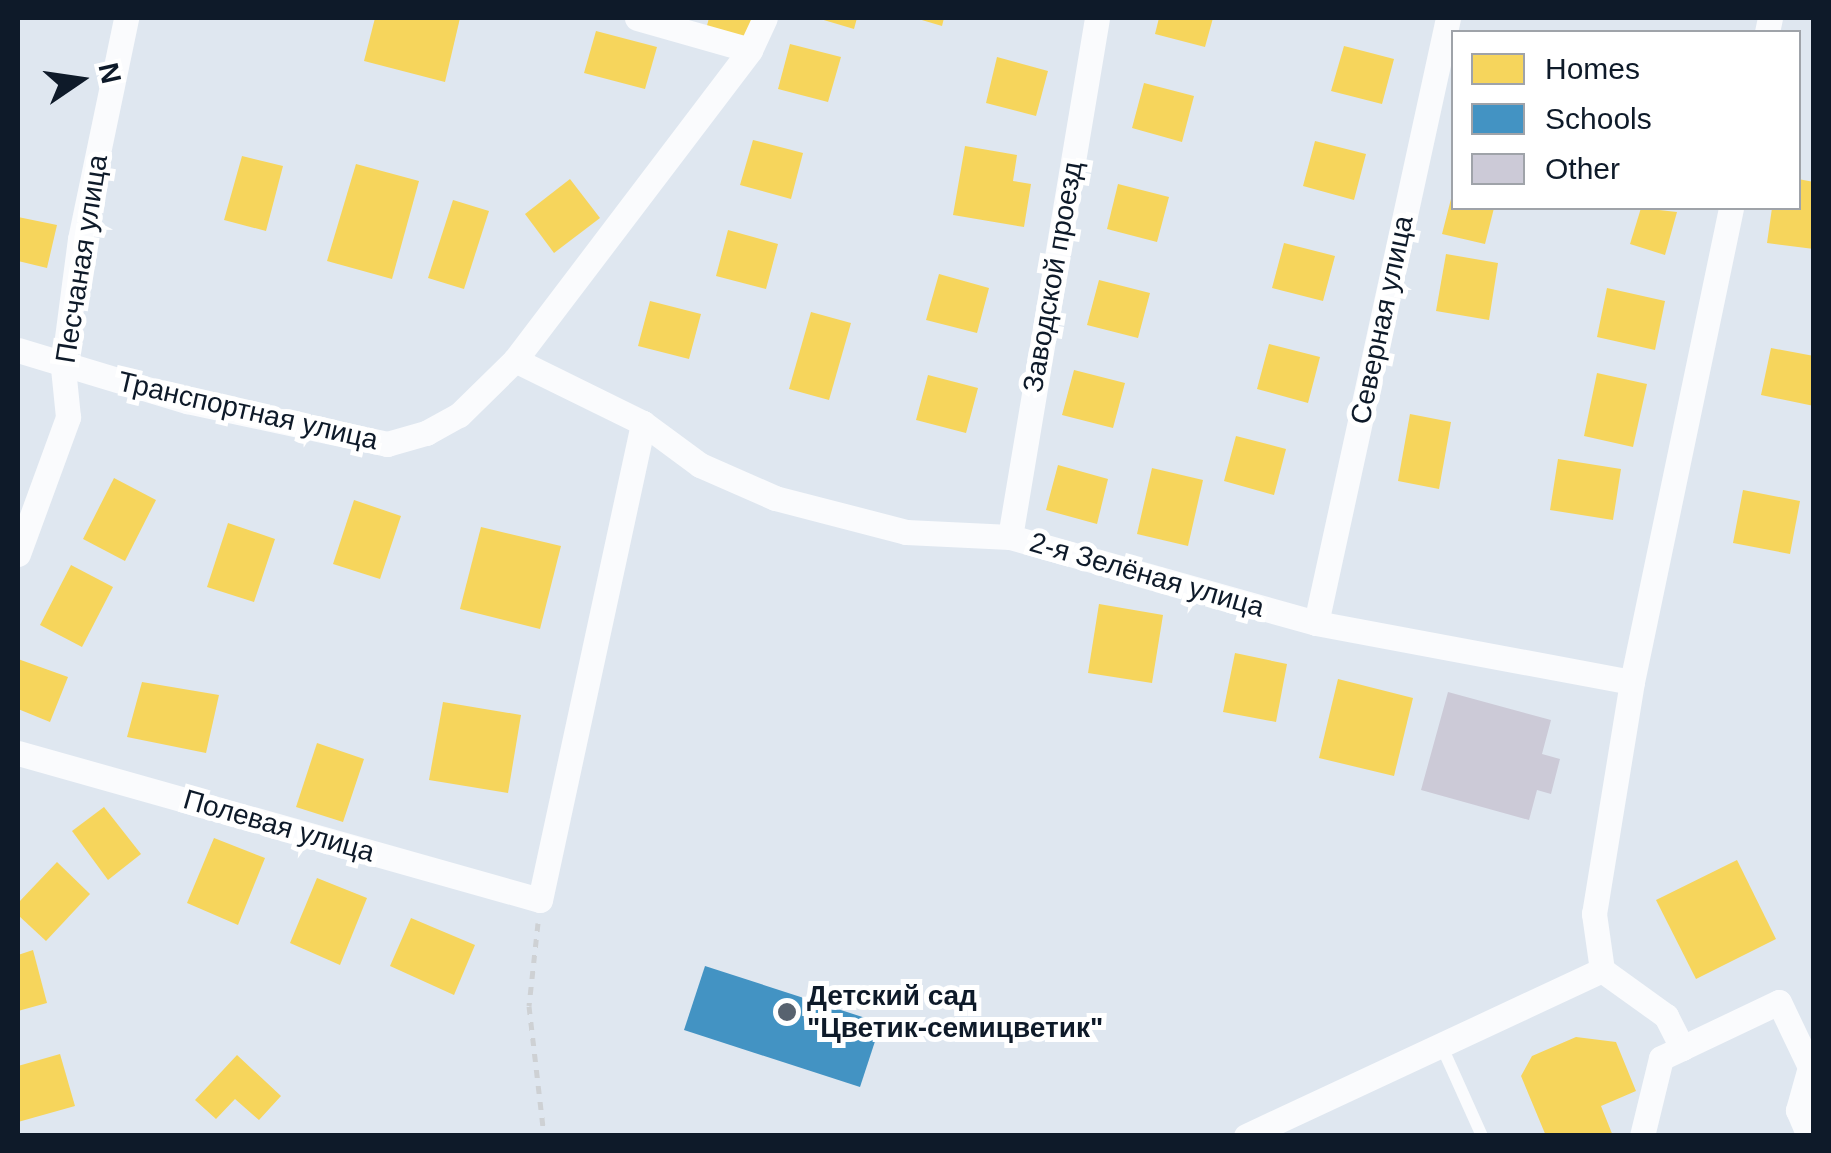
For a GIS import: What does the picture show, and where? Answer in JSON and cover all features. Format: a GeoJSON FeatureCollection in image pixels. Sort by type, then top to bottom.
{"type":"FeatureCollection","features":[{"type":"Feature","properties":{"kind":"street","name":"Песчаная улица"},"geometry":{"type":"LineString","coordinates":[[18,554],[68,417],[63,368],[80,239],[126,18]]}},
{"type":"Feature","properties":{"kind":"street"},"geometry":{"type":"LineString","coordinates":[[636,18],[750,50]]}},
{"type":"Feature","properties":{"kind":"street","name":"Транспортная улица"},"geometry":{"type":"LineString","coordinates":[[18,350],[63,368],[387,444],[459,415],[515,360],[750,50],[765,18]]}},
{"type":"Feature","properties":{"kind":"street","name":"Заводской проезд"},"geometry":{"type":"LineString","coordinates":[[1010,536],[1097,18]]}},
{"type":"Feature","properties":{"kind":"street","name":"Северная улица"},"geometry":{"type":"LineString","coordinates":[[1316,623],[1448,18]]}},
{"type":"Feature","properties":{"kind":"street"},"geometry":{"type":"LineString","coordinates":[[1682,1048],[1666,1016],[1602,970],[1594,914],[1632,682],[1731,210]]}},
{"type":"Feature","properties":{"kind":"street","name":"2-я Зелёная улица"},"geometry":{"type":"LineString","coordinates":[[515,360],[642,424],[667,446],[775,498],[906,532],[1010,536],[1316,623],[1632,682]]}},
{"type":"Feature","properties":{"kind":"street"},"geometry":{"type":"LineString","coordinates":[[540,900],[642,424]]}},
{"type":"Feature","properties":{"kind":"street","name":"Полевая улица"},"geometry":{"type":"LineString","coordinates":[[18,753],[540,900]]}},
{"type":"Feature","properties":{"kind":"street"},"geometry":{"type":"LineString","coordinates":[[1246,1136],[1602,970]]}},
{"type":"Feature","properties":{"kind":"street"},"geometry":{"type":"LineString","coordinates":[[1642,1136],[1661,1058],[1779,1002],[1810,1067],[1806,1106],[1809,1136]]}},
{"type":"Feature","properties":{"kind":"lane"},"geometry":{"type":"LineString","coordinates":[[1442,1046],[1482,1136]]}},
{"type":"Feature","properties":{"kind":"path"},"geometry":{"type":"LineString","coordinates":[[540,900],[529,1006],[544,1136]]}},
{"type":"Feature","properties":{"kind":"building: Homes"},"geometry":{"type":"Polygon","coordinates":[[[375,18],[460,18],[445,82],[364,61],[375,18]]]}},
{"type":"Feature","properties":{"kind":"building: Homes"},"geometry":{"type":"Polygon","coordinates":[[[709,18],[752,18],[746,42],[705,33],[709,18]]]}},
{"type":"Feature","properties":{"kind":"building: Homes"},"geometry":{"type":"Polygon","coordinates":[[[817,18],[857,18],[854,29],[817,18]]]}},
{"type":"Feature","properties":{"kind":"building: Homes"},"geometry":{"type":"Polygon","coordinates":[[[915,18],[944,18],[942,26],[915,18]]]}},
{"type":"Feature","properties":{"kind":"building: Homes"},"geometry":{"type":"Polygon","coordinates":[[[1159,18],[1213,18],[1205,47],[1155,34],[1159,18]]]}},
{"type":"Feature","properties":{"kind":"building: Homes"},"geometry":{"type":"Polygon","coordinates":[[[596,31],[657,47],[645,89],[584,73],[596,31]]]}},
{"type":"Feature","properties":{"kind":"building: Homes"},"geometry":{"type":"Polygon","coordinates":[[[790,44],[841,57],[828,102],[778,89],[790,44]]]}},
{"type":"Feature","properties":{"kind":"building: Homes"},"geometry":{"type":"Polygon","coordinates":[[[1344,46],[1394,59],[1382,104],[1331,91],[1344,46]]]}},
{"type":"Feature","properties":{"kind":"building: Homes"},"geometry":{"type":"Polygon","coordinates":[[[997,57],[1048,71],[1036,116],[986,103],[997,57]]]}},
{"type":"Feature","properties":{"kind":"building: Homes"},"geometry":{"type":"Polygon","coordinates":[[[1144,83],[1194,96],[1182,142],[1132,128],[1144,83]]]}},
{"type":"Feature","properties":{"kind":"building: Homes"},"geometry":{"type":"Polygon","coordinates":[[[753,140],[803,153],[791,199],[740,185],[753,140]]]}},
{"type":"Feature","properties":{"kind":"building: Homes"},"geometry":{"type":"Polygon","coordinates":[[[1315,141],[1366,154],[1354,200],[1303,186],[1315,141]]]}},
{"type":"Feature","properties":{"kind":"building: Homes"},"geometry":{"type":"Polygon","coordinates":[[[965,146],[1017,155],[1013,181],[1031,184],[1024,227],[953,215],[965,146]]]}},
{"type":"Feature","properties":{"kind":"building: Homes"},"geometry":{"type":"Polygon","coordinates":[[[242,156],[283,166],[266,231],[224,220],[242,156]]]}},
{"type":"Feature","properties":{"kind":"building: Homes"},"geometry":{"type":"Polygon","coordinates":[[[356,164],[419,181],[392,279],[327,261],[356,164]]]}},
{"type":"Feature","properties":{"kind":"building: Homes"},"geometry":{"type":"Polygon","coordinates":[[[570,179],[600,218],[554,253],[525,214],[570,179]]]}},
{"type":"Feature","properties":{"kind":"building: Homes"},"geometry":{"type":"Polygon","coordinates":[[[1801,180],[1814,182],[1814,249],[1767,243],[1772,210],[1801,210],[1801,180]]]}},
{"type":"Feature","properties":{"kind":"building: Homes"},"geometry":{"type":"Polygon","coordinates":[[[1118,184],[1169,197],[1157,242],[1107,229],[1118,184]]]}},
{"type":"Feature","properties":{"kind":"building: Homes"},"geometry":{"type":"Polygon","coordinates":[[[1451,199],[1451,210],[1494,210],[1485,244],[1442,234],[1451,199]]]}},
{"type":"Feature","properties":{"kind":"building: Homes"},"geometry":{"type":"Polygon","coordinates":[[[453,200],[489,211],[464,289],[428,278],[453,200]]]}},
{"type":"Feature","properties":{"kind":"building: Homes"},"geometry":{"type":"Polygon","coordinates":[[[1640,210],[1677,212],[1665,255],[1630,244],[1640,210]]]}},
{"type":"Feature","properties":{"kind":"building: Homes"},"geometry":{"type":"Polygon","coordinates":[[[18,217],[57,225],[47,268],[18,261],[18,217]]]}},
{"type":"Feature","properties":{"kind":"building: Homes"},"geometry":{"type":"Polygon","coordinates":[[[728,230],[778,244],[766,289],[716,276],[728,230]]]}},
{"type":"Feature","properties":{"kind":"building: Homes"},"geometry":{"type":"Polygon","coordinates":[[[1284,243],[1335,256],[1323,301],[1272,288],[1284,243]]]}},
{"type":"Feature","properties":{"kind":"building: Homes"},"geometry":{"type":"Polygon","coordinates":[[[1446,254],[1498,263],[1489,320],[1436,311],[1446,254]]]}},
{"type":"Feature","properties":{"kind":"building: Homes"},"geometry":{"type":"Polygon","coordinates":[[[939,274],[989,288],[977,333],[926,320],[939,274]]]}},
{"type":"Feature","properties":{"kind":"building: Homes"},"geometry":{"type":"Polygon","coordinates":[[[1099,280],[1150,293],[1138,338],[1087,325],[1099,280]]]}},
{"type":"Feature","properties":{"kind":"building: Homes"},"geometry":{"type":"Polygon","coordinates":[[[1607,288],[1665,301],[1655,350],[1597,337],[1607,288]]]}},
{"type":"Feature","properties":{"kind":"building: Homes"},"geometry":{"type":"Polygon","coordinates":[[[650,301],[701,314],[689,359],[638,346],[650,301]]]}},
{"type":"Feature","properties":{"kind":"building: Homes"},"geometry":{"type":"Polygon","coordinates":[[[811,312],[851,323],[829,400],[789,389],[811,312]]]}},
{"type":"Feature","properties":{"kind":"building: Homes"},"geometry":{"type":"Polygon","coordinates":[[[1269,344],[1320,357],[1308,403],[1257,389],[1269,344]]]}},
{"type":"Feature","properties":{"kind":"building: Homes"},"geometry":{"type":"Polygon","coordinates":[[[1771,348],[1814,356],[1814,406],[1761,395],[1771,348]]]}},
{"type":"Feature","properties":{"kind":"building: Homes"},"geometry":{"type":"Polygon","coordinates":[[[1074,370],[1125,383],[1113,428],[1062,415],[1074,370]]]}},
{"type":"Feature","properties":{"kind":"building: Homes"},"geometry":{"type":"Polygon","coordinates":[[[1597,373],[1647,384],[1633,447],[1584,436],[1597,373]]]}},
{"type":"Feature","properties":{"kind":"building: Homes"},"geometry":{"type":"Polygon","coordinates":[[[928,375],[978,388],[966,433],[916,420],[928,375]]]}},
{"type":"Feature","properties":{"kind":"building: Homes"},"geometry":{"type":"Polygon","coordinates":[[[1410,414],[1451,422],[1439,489],[1398,481],[1410,414]]]}},
{"type":"Feature","properties":{"kind":"building: Homes"},"geometry":{"type":"Polygon","coordinates":[[[1236,436],[1286,449],[1274,495],[1224,481],[1236,436]]]}},
{"type":"Feature","properties":{"kind":"building: Homes"},"geometry":{"type":"Polygon","coordinates":[[[1558,459],[1621,469],[1613,520],[1550,510],[1558,459]]]}},
{"type":"Feature","properties":{"kind":"building: Homes"},"geometry":{"type":"Polygon","coordinates":[[[1058,465],[1108,479],[1097,524],[1046,510],[1058,465]]]}},
{"type":"Feature","properties":{"kind":"building: Homes"},"geometry":{"type":"Polygon","coordinates":[[[1152,468],[1203,480],[1188,546],[1137,534],[1152,468]]]}},
{"type":"Feature","properties":{"kind":"building: Homes"},"geometry":{"type":"Polygon","coordinates":[[[114,478],[156,500],[125,561],[83,539],[114,478]]]}},
{"type":"Feature","properties":{"kind":"building: Homes"},"geometry":{"type":"Polygon","coordinates":[[[1743,490],[1800,501],[1790,554],[1733,543],[1743,490]]]}},
{"type":"Feature","properties":{"kind":"building: Homes"},"geometry":{"type":"Polygon","coordinates":[[[354,500],[401,516],[380,579],[333,564],[354,500]]]}},
{"type":"Feature","properties":{"kind":"building: Homes"},"geometry":{"type":"Polygon","coordinates":[[[228,523],[275,539],[254,602],[207,587],[228,523]]]}},
{"type":"Feature","properties":{"kind":"building: Homes"},"geometry":{"type":"Polygon","coordinates":[[[481,527],[561,546],[540,629],[460,609],[481,527]]]}},
{"type":"Feature","properties":{"kind":"building: Homes"},"geometry":{"type":"Polygon","coordinates":[[[71,565],[113,587],[82,647],[40,625],[71,565]]]}},
{"type":"Feature","properties":{"kind":"building: Homes"},"geometry":{"type":"Polygon","coordinates":[[[1099,604],[1163,615],[1152,683],[1088,673],[1099,604]]]}},
{"type":"Feature","properties":{"kind":"building: Homes"},"geometry":{"type":"Polygon","coordinates":[[[1235,653],[1287,664],[1276,722],[1223,712],[1235,653]]]}},
{"type":"Feature","properties":{"kind":"building: Homes"},"geometry":{"type":"Polygon","coordinates":[[[18,659],[68,677],[50,722],[18,709],[18,659]]]}},
{"type":"Feature","properties":{"kind":"building: Homes"},"geometry":{"type":"Polygon","coordinates":[[[1338,679],[1413,698],[1394,776],[1319,758],[1338,679]]]}},
{"type":"Feature","properties":{"kind":"building: Homes"},"geometry":{"type":"Polygon","coordinates":[[[142,682],[219,695],[206,753],[127,737],[142,682]]]}},
{"type":"Feature","properties":{"kind":"building: Homes"},"geometry":{"type":"Polygon","coordinates":[[[443,702],[521,715],[508,793],[429,780],[443,702]]]}},
{"type":"Feature","properties":{"kind":"building: Homes"},"geometry":{"type":"Polygon","coordinates":[[[317,743],[364,759],[343,822],[296,807],[317,743]]]}},
{"type":"Feature","properties":{"kind":"building: Homes"},"geometry":{"type":"Polygon","coordinates":[[[104,807],[141,854],[108,880],[72,831],[104,807]]]}},
{"type":"Feature","properties":{"kind":"building: Homes"},"geometry":{"type":"Polygon","coordinates":[[[214,838],[265,858],[238,925],[187,903],[214,838]]]}},
{"type":"Feature","properties":{"kind":"building: Homes"},"geometry":{"type":"Polygon","coordinates":[[[1737,860],[1776,939],[1696,979],[1656,900],[1737,860]]]}},
{"type":"Feature","properties":{"kind":"building: Homes"},"geometry":{"type":"Polygon","coordinates":[[[57,862],[90,894],[46,941],[18,915],[18,903],[57,862]]]}},
{"type":"Feature","properties":{"kind":"building: Homes"},"geometry":{"type":"Polygon","coordinates":[[[317,878],[367,898],[340,965],[290,943],[317,878]]]}},
{"type":"Feature","properties":{"kind":"building: Homes"},"geometry":{"type":"Polygon","coordinates":[[[411,918],[475,945],[454,995],[390,966],[411,918]]]}},
{"type":"Feature","properties":{"kind":"building: Homes"},"geometry":{"type":"Polygon","coordinates":[[[33,950],[47,1003],[18,1011],[18,955],[33,950]]]}},
{"type":"Feature","properties":{"kind":"building: Homes"},"geometry":{"type":"Polygon","coordinates":[[[1576,1037],[1616,1042],[1636,1091],[1601,1106],[1613,1136],[1546,1136],[1521,1076],[1532,1056],[1576,1037]]]}},
{"type":"Feature","properties":{"kind":"building: Homes"},"geometry":{"type":"Polygon","coordinates":[[[60,1054],[75,1106],[18,1122],[18,1066],[60,1054]]]}},
{"type":"Feature","properties":{"kind":"building: Homes"},"geometry":{"type":"Polygon","coordinates":[[[237,1055],[281,1096],[259,1120],[235,1099],[216,1119],[195,1100],[237,1055]]]}},
{"type":"Feature","properties":{"kind":"building: Schools"},"geometry":{"type":"Polygon","coordinates":[[[705,966],[881,1023],[860,1087],[684,1030],[705,966]]]}},
{"type":"Feature","properties":{"kind":"building: Other"},"geometry":{"type":"Polygon","coordinates":[[[1448,692],[1551,720],[1542,754],[1560,759],[1551,794],[1537,790],[1529,820],[1421,790],[1448,692]]]}},
{"type":"Feature","properties":{"kind":"place","name":"Детский сад \"Цветик-семицветик\""},"geometry":{"type":"Point","coordinates":[787,1012]}}]}
